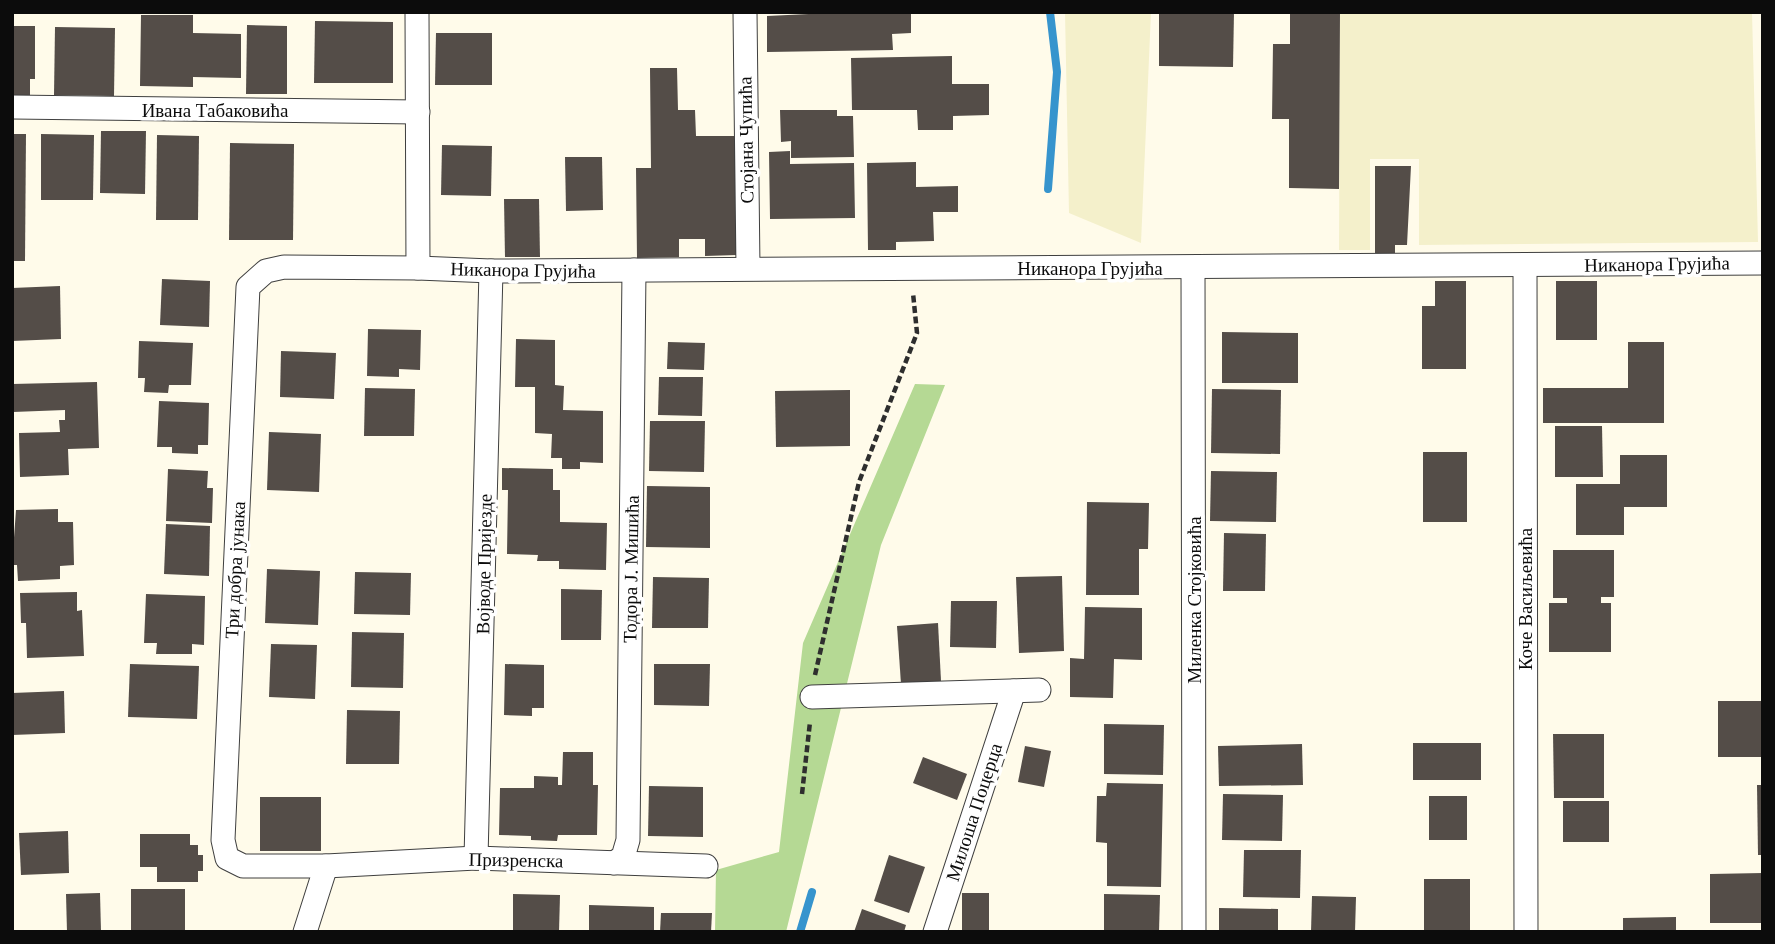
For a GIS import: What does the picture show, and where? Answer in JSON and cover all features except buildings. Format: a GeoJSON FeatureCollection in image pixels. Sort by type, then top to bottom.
{"type":"FeatureCollection","features":[{"type":"Feature","properties":{"kind":"street"},"geometry":{"type":"LineString","coordinates":[[417,12],[418,268]]}},
{"type":"Feature","properties":{"kind":"street","name":"Стојана Чупића"},"geometry":{"type":"LineString","coordinates":[[745,12],[748,268]]}},
{"type":"Feature","properties":{"kind":"street","name":"Ивана Табаковића"},"geometry":{"type":"LineString","coordinates":[[12,107],[418,112]]}},
{"type":"Feature","properties":{"kind":"street","name":"Никанора Грујића"},"geometry":{"type":"LineString","coordinates":[[247,300],[248,287],[256,278],[266,271],[284,267],[491,271],[1763,263]]}},
{"type":"Feature","properties":{"kind":"street","name":"Коче Васиљевића"},"geometry":{"type":"LineString","coordinates":[[1525,266],[1526,932]]}},
{"type":"Feature","properties":{"kind":"street","name":"Миленка Стојковића"},"geometry":{"type":"LineString","coordinates":[[1193,268],[1194,932]]}},
{"type":"Feature","properties":{"kind":"street","name":"Тодора Ј. Мишића"},"geometry":{"type":"LineString","coordinates":[[614,863],[623,857],[628,840],[634,270]]}},
{"type":"Feature","properties":{"kind":"street","name":"Војводе Пријезде"},"geometry":{"type":"LineString","coordinates":[[476,858],[491,271]]}},
{"type":"Feature","properties":{"kind":"street","name":"Три добра јунака"},"geometry":{"type":"LineString","coordinates":[[223,840],[247,300]]}},
{"type":"Feature","properties":{"kind":"street","name":"Милоша Поцерца"},"geometry":{"type":"LineString","coordinates":[[935,932],[1014,691]]}},
{"type":"Feature","properties":{"kind":"street"},"geometry":{"type":"LineString","coordinates":[[812,697],[1039,691]]}},
{"type":"Feature","properties":{"kind":"street","name":"Призренска"},"geometry":{"type":"LineString","coordinates":[[223,840],[227,858],[243,866],[326,866],[476,858],[706,866]]}},
{"type":"Feature","properties":{"kind":"street"},"geometry":{"type":"LineString","coordinates":[[305,932],[326,866]]}},
{"type":"Feature","properties":{"kind":"path"},"geometry":{"type":"LineString","coordinates":[[802,794],[816,663],[859,482],[917,332],[910,268]]}},
{"type":"Feature","properties":{"kind":"shaded area"},"geometry":{"type":"Polygon","coordinates":[[[1065,12],[1151,12],[1141,243],[1069,213],[1065,12]]]}},
{"type":"Feature","properties":{"kind":"shaded area"},"geometry":{"type":"Polygon","coordinates":[[[1340,12],[1752,12],[1758,242],[1419,245],[1419,159],[1370,159],[1370,250],[1339,250],[1340,12]]]}},
{"type":"Feature","properties":{"kind":"green space"},"geometry":{"type":"Polygon","coordinates":[[[915,384],[945,385],[881,545],[786,932],[715,932],[716,870],[779,852],[803,643],[915,384]]]}},
{"type":"Feature","properties":{"kind":"waterway"},"geometry":{"type":"LineString","coordinates":[[1048,189],[1057,72],[1050,12]]}},
{"type":"Feature","properties":{"kind":"waterway"},"geometry":{"type":"LineString","coordinates":[[800,932],[812,892]]}}]}
